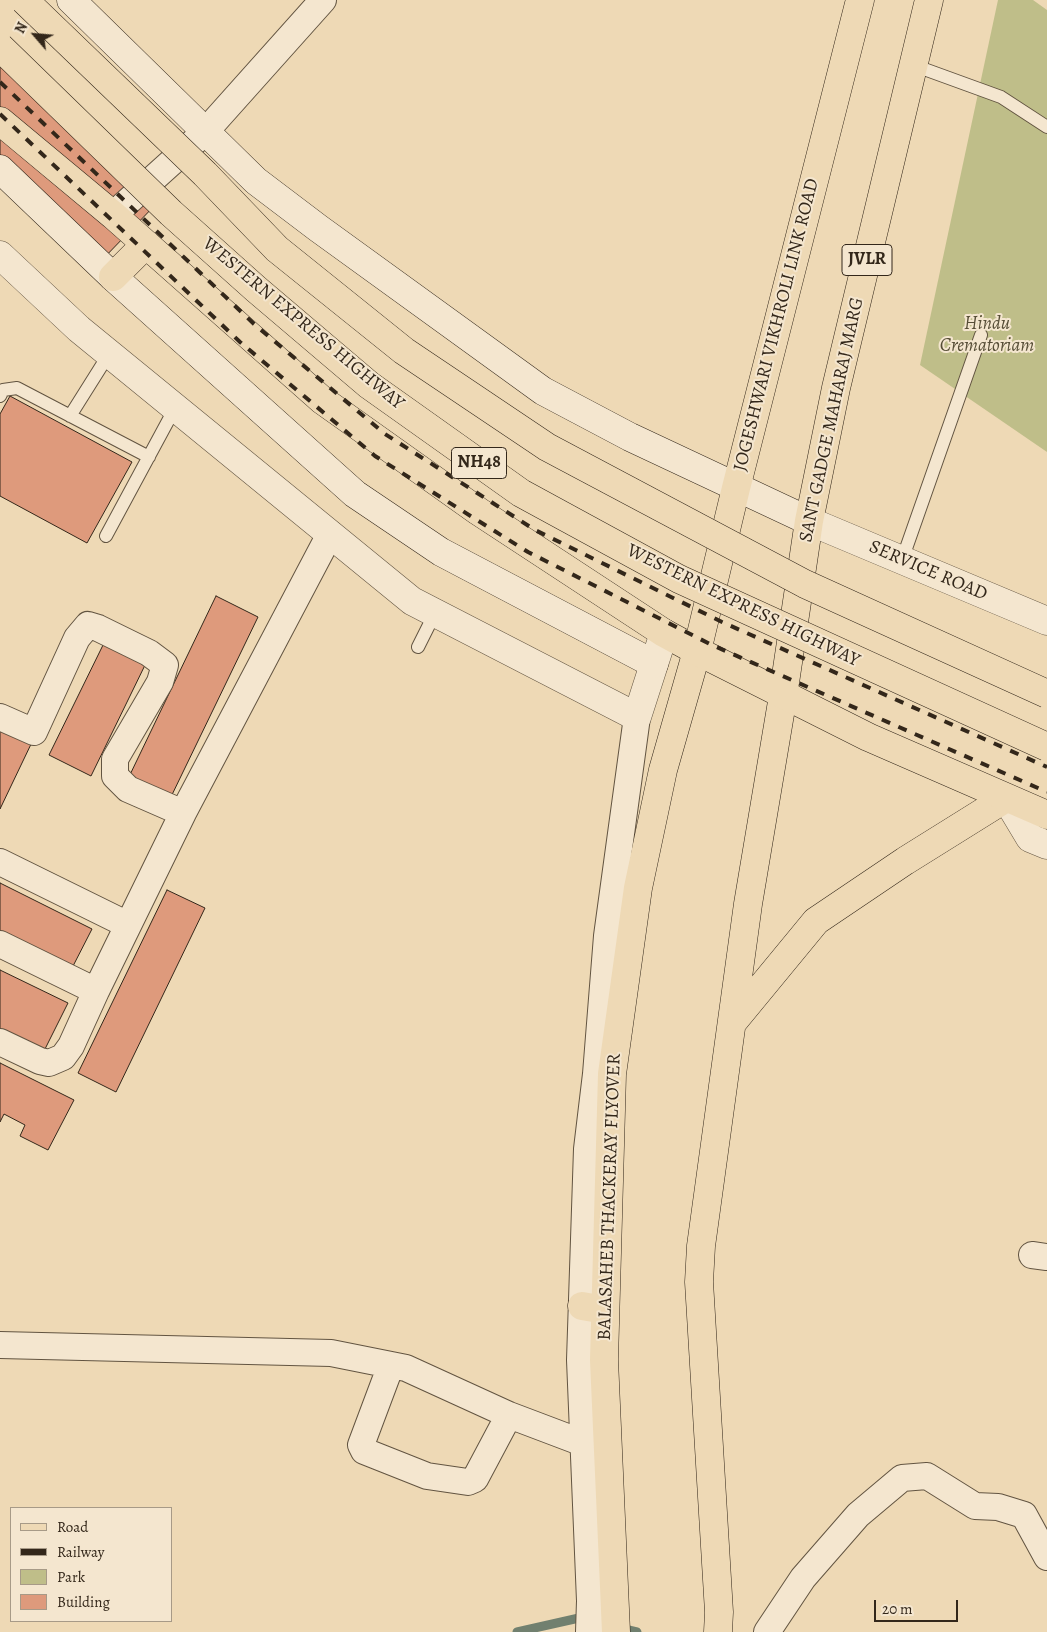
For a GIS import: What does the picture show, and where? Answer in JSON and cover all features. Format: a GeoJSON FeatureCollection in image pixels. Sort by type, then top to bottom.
{"type":"FeatureCollection","features":[{"type":"Feature","properties":{"kind":"main road","name":"NH48"},"geometry":{"type":"LineString","coordinates":[[24,0],[205,174],[277,249],[404,351],[547,448],[805,584],[1047,694]]}},
{"type":"Feature","properties":{"kind":"main road","name":"SERVICE ROAD"},"geometry":{"type":"LineString","coordinates":[[71,0],[263,187],[543,391],[630,437],[736,488],[809,521],[1047,621]]}},
{"type":"Feature","properties":{"kind":"main road","name":"JOGESHWARI VIKHROLI LINK ROAD"},"geometry":{"type":"LineString","coordinates":[[697,652],[736,488],[860,0]]}},
{"type":"Feature","properties":{"kind":"main road","name":"SANT GADGE MAHARAJ MARG"},"geometry":{"type":"LineString","coordinates":[[783,696],[809,521],[836,388],[928,0]]}},
{"type":"Feature","properties":{"kind":"main road","name":"WESTERN EXPRESS HIGHWAY"},"geometry":{"type":"LineString","coordinates":[[0,47],[171,213],[256,289],[369,385],[521,493],[679,579],[1047,747]]}},
{"type":"Feature","properties":{"kind":"main road"},"geometry":{"type":"LineString","coordinates":[[0,120],[113,215],[322,400],[478,511],[664,633],[697,652],[868,738],[1047,815]]}},
{"type":"Feature","properties":{"kind":"main road"},"geometry":{"type":"LineString","coordinates":[[0,169],[113,277],[355,494],[441,552],[654,664]]}},
{"type":"Feature","properties":{"kind":"main road"},"geometry":{"type":"LineString","coordinates":[[113,277],[146,244]]}},
{"type":"Feature","properties":{"kind":"main road"},"geometry":{"type":"LineString","coordinates":[[0,255],[79,329],[412,601],[637,717],[664,633]]}},
{"type":"Feature","properties":{"kind":"main road","name":"BALASAHEB THACKERAY FLYOVER"},"geometry":{"type":"LineString","coordinates":[[616,1632],[604,1360],[594,1308],[612,1074],[638,888],[663,770],[697,652]]}},
{"type":"Feature","properties":{"kind":"main road"},"geometry":{"type":"LineString","coordinates":[[718,1632],[719,1612],[700,1282],[701,1246],[748,904],[783,696]]}},
{"type":"Feature","properties":{"kind":"main road"},"geometry":{"type":"LineString","coordinates":[[1006,798],[1030,838],[1047,845]]}},
{"type":"Feature","properties":{"kind":"main road"},"geometry":{"type":"LineString","coordinates":[[732,1023],[816,921],[1006,798]]}},
{"type":"Feature","properties":{"kind":"street"},"geometry":{"type":"LineString","coordinates":[[113,215],[205,132],[323,0]]}},
{"type":"Feature","properties":{"kind":"street"},"geometry":{"type":"LineString","coordinates":[[0,1042],[40,1061],[49,1063],[63,1057],[71,1046],[183,813],[330,534]]}},
{"type":"Feature","properties":{"kind":"street"},"geometry":{"type":"LineString","coordinates":[[0,716],[34,732],[77,638],[88,625],[149,653],[165,665],[160,682],[115,759],[115,776],[128,789],[183,813]]}},
{"type":"Feature","properties":{"kind":"street"},"geometry":{"type":"LineString","coordinates":[[589,1632],[590,1601],[580,1360],[594,1308],[587,1149],[596,1074],[607,936],[637,717]]}},
{"type":"Feature","properties":{"kind":"street"},"geometry":{"type":"LineString","coordinates":[[0,862],[128,925]]}},
{"type":"Feature","properties":{"kind":"street"},"geometry":{"type":"LineString","coordinates":[[0,944],[96,992]]}},
{"type":"Feature","properties":{"kind":"street"},"geometry":{"type":"LineString","coordinates":[[0,1345],[331,1353],[406,1368],[509,1415],[583,1443]]}},
{"type":"Feature","properties":{"kind":"street"},"geometry":{"type":"LineString","coordinates":[[391,1365],[361,1444],[364,1451],[427,1476],[468,1482],[475,1479],[509,1415]]}},
{"type":"Feature","properties":{"kind":"street"},"geometry":{"type":"LineString","coordinates":[[767,1632],[803,1578],[858,1514],[902,1478],[926,1476],[975,1506],[998,1507],[1024,1515],[1047,1557]]}},
{"type":"Feature","properties":{"kind":"lane"},"geometry":{"type":"LineString","coordinates":[[913,65],[1001,97],[1047,127]]}},
{"type":"Feature","properties":{"kind":"lane"},"geometry":{"type":"LineString","coordinates":[[902,560],[981,335]]}},
{"type":"Feature","properties":{"kind":"lane"},"geometry":{"type":"LineString","coordinates":[[70,416],[110,354]]}},
{"type":"Feature","properties":{"kind":"lane"},"geometry":{"type":"LineString","coordinates":[[0,396],[3,390],[17,388],[149,457]]}},
{"type":"Feature","properties":{"kind":"lane"},"geometry":{"type":"LineString","coordinates":[[106,536],[175,408]]}},
{"type":"Feature","properties":{"kind":"lane"},"geometry":{"type":"LineString","coordinates":[[418,646],[435,613]]}},
{"type":"Feature","properties":{"kind":"green space","name":"Hindu Crematoriam"},"geometry":{"type":"Polygon","coordinates":[[[998,0],[1033,0],[1047,10],[1047,452],[920,365],[998,0]]]}},
{"type":"Feature","properties":{"kind":"building"},"geometry":{"type":"Polygon","coordinates":[[[0,43],[160,200],[99,263],[0,167],[0,43]]]}},
{"type":"Feature","properties":{"kind":"building"},"geometry":{"type":"Polygon","coordinates":[[[10,396],[132,462],[87,543],[0,496],[0,414],[10,396]]]}},
{"type":"Feature","properties":{"kind":"building"},"geometry":{"type":"Polygon","coordinates":[[[216,596],[258,617],[168,803],[126,783],[216,596]]]}},
{"type":"Feature","properties":{"kind":"building"},"geometry":{"type":"Polygon","coordinates":[[[105,641],[147,661],[91,776],[49,755],[105,641]]]}},
{"type":"Feature","properties":{"kind":"building"},"geometry":{"type":"Polygon","coordinates":[[[0,724],[33,740],[0,809],[0,724]]]}},
{"type":"Feature","properties":{"kind":"building"},"geometry":{"type":"Polygon","coordinates":[[[0,883],[92,929],[71,970],[0,934],[0,883]]]}},
{"type":"Feature","properties":{"kind":"building"},"geometry":{"type":"Polygon","coordinates":[[[167,890],[205,908],[116,1092],[78,1073],[167,890]]]}},
{"type":"Feature","properties":{"kind":"building"},"geometry":{"type":"Polygon","coordinates":[[[0,970],[68,1003],[44,1051],[0,1029],[0,970]]]}},
{"type":"Feature","properties":{"kind":"building"},"geometry":{"type":"Polygon","coordinates":[[[0,1063],[74,1100],[48,1150],[20,1136],[25,1125],[4,1114],[0,1122],[0,1063]]]}},
{"type":"Feature","properties":{"kind":"waterway"},"geometry":{"type":"LineString","coordinates":[[517,1632],[579,1618]]}},
{"type":"Feature","properties":{"kind":"waterway"},"geometry":{"type":"LineString","coordinates":[[620,1628],[637,1632]]}},
{"type":"Feature","properties":{"kind":"railway"},"geometry":{"type":"LineString","coordinates":[[0,82],[254,324],[385,434],[535,530],[722,622],[1047,767]]}},
{"type":"Feature","properties":{"kind":"railway"},"geometry":{"type":"LineString","coordinates":[[0,114],[240,342],[375,456],[528,552],[712,645],[1047,792]]}}]}
